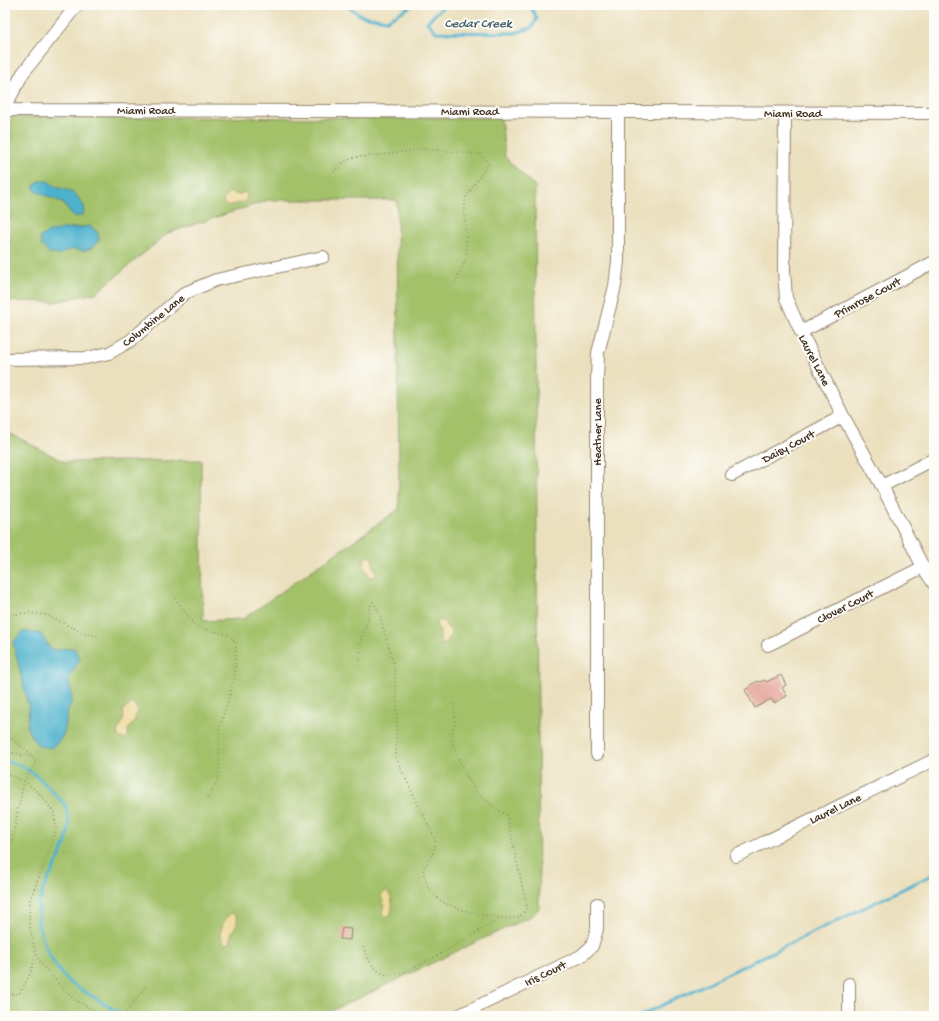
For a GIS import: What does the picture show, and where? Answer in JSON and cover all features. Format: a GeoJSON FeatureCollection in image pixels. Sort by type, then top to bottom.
{"type":"FeatureCollection","features":[{"type":"Feature","properties":{"kind":"street"},"geometry":{"type":"LineString","coordinates":[[5,107],[22,73],[77,5]]}},
{"type":"Feature","properties":{"kind":"street","name":"Miami Road"},"geometry":{"type":"LineString","coordinates":[[5,110],[934,113]]}},
{"type":"Feature","properties":{"kind":"street","name":"Heather Lane"},"geometry":{"type":"LineString","coordinates":[[597,754],[597,372],[598,353],[615,286],[618,261],[618,112]]}},
{"type":"Feature","properties":{"kind":"street","name":"Laurel Lane"},"geometry":{"type":"LineString","coordinates":[[785,112],[784,271],[786,298],[801,332],[844,416],[882,486],[923,567],[934,584]]}},
{"type":"Feature","properties":{"kind":"street","name":"Columbine Lane"},"geometry":{"type":"LineString","coordinates":[[5,360],[86,358],[109,353],[130,341],[185,293],[216,280],[323,257]]}},
{"type":"Feature","properties":{"kind":"street","name":"Primrose Court"},"geometry":{"type":"LineString","coordinates":[[801,332],[934,262]]}},
{"type":"Feature","properties":{"kind":"street","name":"Daisy Court"},"geometry":{"type":"LineString","coordinates":[[732,475],[844,416]]}},
{"type":"Feature","properties":{"kind":"street"},"geometry":{"type":"LineString","coordinates":[[882,486],[934,459]]}},
{"type":"Feature","properties":{"kind":"street","name":"Clover Court"},"geometry":{"type":"LineString","coordinates":[[768,645],[923,567]]}},
{"type":"Feature","properties":{"kind":"street","name":"Laurel Lane"},"geometry":{"type":"LineString","coordinates":[[736,856],[934,760]]}},
{"type":"Feature","properties":{"kind":"street","name":"Iris Court"},"geometry":{"type":"LineString","coordinates":[[458,1016],[581,956],[592,946],[597,929],[597,904]]}},
{"type":"Feature","properties":{"kind":"street"},"geometry":{"type":"LineString","coordinates":[[849,984],[849,1016]]}},
{"type":"Feature","properties":{"kind":"path"},"geometry":{"type":"LineString","coordinates":[[334,172],[347,160],[357,157],[424,149],[480,154],[488,164],[466,197],[464,212],[467,248],[464,262],[454,284]]}},
{"type":"Feature","properties":{"kind":"path"},"geometry":{"type":"LineString","coordinates":[[175,598],[194,625],[229,635],[236,644],[235,676],[219,731],[219,774],[214,788],[206,801]]}},
{"type":"Feature","properties":{"kind":"path"},"geometry":{"type":"LineString","coordinates":[[360,660],[361,639],[368,620],[369,608],[373,602],[378,610],[394,665],[397,707],[396,757],[435,839],[436,846],[423,869],[424,880],[431,892],[441,901],[461,909],[493,917],[509,919],[519,916],[527,908],[507,816],[478,794],[469,781],[453,746],[452,732],[455,722],[454,703]]}},
{"type":"Feature","properties":{"kind":"path"},"geometry":{"type":"LineString","coordinates":[[5,615],[29,613],[46,615],[86,634],[99,636]]}},
{"type":"Feature","properties":{"kind":"path"},"geometry":{"type":"LineString","coordinates":[[5,725],[10,738],[27,750],[36,762],[24,781],[5,874]]}},
{"type":"Feature","properties":{"kind":"path"},"geometry":{"type":"LineString","coordinates":[[5,751],[32,757]]}},
{"type":"Feature","properties":{"kind":"path"},"geometry":{"type":"LineString","coordinates":[[5,773],[24,781],[39,793],[54,812],[56,828],[49,852],[30,899],[29,922],[35,951],[40,964],[72,998],[104,1016]]}},
{"type":"Feature","properties":{"kind":"path"},"geometry":{"type":"LineString","coordinates":[[49,852],[71,853]]}},
{"type":"Feature","properties":{"kind":"path"},"geometry":{"type":"LineString","coordinates":[[362,947],[366,956],[376,970],[388,975],[407,971],[501,918]]}},
{"type":"Feature","properties":{"kind":"path"},"geometry":{"type":"LineString","coordinates":[[5,992],[7,994],[19,994],[34,964],[35,951]]}},
{"type":"Feature","properties":{"kind":"path"},"geometry":{"type":"LineString","coordinates":[[124,1016],[148,984]]}},
{"type":"Feature","properties":{"kind":"green space"},"geometry":{"type":"Polygon","coordinates":[[[11,117],[501,118],[505,157],[535,187],[539,908],[533,915],[321,1016],[5,1016],[5,433],[9,433],[65,462],[201,460],[203,621],[243,619],[399,509],[397,200],[269,200],[168,233],[96,293],[55,302],[9,301],[11,117]]]}},
{"type":"Feature","properties":{"kind":"sand"},"geometry":{"type":"Polygon","coordinates":[[[230,192],[238,195],[244,192],[247,194],[245,202],[227,206],[224,204],[223,200],[230,192]]]}},
{"type":"Feature","properties":{"kind":"sand"},"geometry":{"type":"Polygon","coordinates":[[[368,556],[372,558],[374,568],[377,573],[374,577],[369,575],[365,568],[364,560],[368,556]]]}},
{"type":"Feature","properties":{"kind":"sand"},"geometry":{"type":"Polygon","coordinates":[[[440,620],[445,622],[447,627],[451,630],[447,641],[442,645],[440,643],[440,631],[436,625],[437,621],[440,620]]]}},
{"type":"Feature","properties":{"kind":"sand"},"geometry":{"type":"Polygon","coordinates":[[[132,703],[138,711],[135,721],[128,729],[128,736],[125,739],[121,738],[117,734],[123,720],[123,710],[132,703]]]}},
{"type":"Feature","properties":{"kind":"sand"},"geometry":{"type":"Polygon","coordinates":[[[386,891],[390,896],[392,903],[392,910],[389,916],[385,916],[382,913],[384,904],[381,896],[386,891]]]}},
{"type":"Feature","properties":{"kind":"sand"},"geometry":{"type":"Polygon","coordinates":[[[231,913],[235,914],[237,917],[237,922],[229,943],[225,944],[220,935],[225,920],[231,913]]]}},
{"type":"Feature","properties":{"kind":"water"},"geometry":{"type":"Polygon","coordinates":[[[39,181],[48,181],[56,187],[67,190],[76,195],[84,206],[83,215],[74,217],[62,202],[37,192],[33,187],[39,181]]]}},
{"type":"Feature","properties":{"kind":"water"},"geometry":{"type":"Polygon","coordinates":[[[90,226],[98,233],[99,240],[93,247],[84,251],[74,249],[59,255],[49,253],[41,245],[40,237],[52,231],[90,226]]]}},
{"type":"Feature","properties":{"kind":"water"},"geometry":{"type":"Polygon","coordinates":[[[24,631],[41,634],[51,650],[74,648],[80,659],[68,679],[72,700],[67,712],[64,733],[60,740],[52,748],[39,746],[27,728],[29,708],[13,642],[24,631]]]}},
{"type":"Feature","properties":{"kind":"building"},"geometry":{"type":"Polygon","coordinates":[[[781,675],[786,685],[782,688],[787,696],[774,703],[771,699],[755,708],[745,690],[750,687],[750,685],[758,681],[765,680],[766,682],[781,675]]]}},
{"type":"Feature","properties":{"kind":"building"},"geometry":{"type":"Polygon","coordinates":[[[342,928],[351,929],[350,940],[340,939],[342,928]]]}},
{"type":"Feature","properties":{"kind":"waterway","name":"Cedar Creek"},"geometry":{"type":"LineString","coordinates":[[346,5],[362,16],[387,20],[413,5]]}},
{"type":"Feature","properties":{"kind":"waterway","name":"Cedar Creek"},"geometry":{"type":"LineString","coordinates":[[445,5],[427,22],[436,32],[515,33],[531,28],[537,19],[530,5]]}},
{"type":"Feature","properties":{"kind":"waterway"},"geometry":{"type":"LineString","coordinates":[[5,761],[22,766],[37,776],[66,806],[69,823],[68,836],[59,859],[43,889],[39,904],[38,925],[47,951],[58,969],[70,983],[125,1016]]}},
{"type":"Feature","properties":{"kind":"waterway"},"geometry":{"type":"LineString","coordinates":[[640,1016],[934,874]]}}]}
